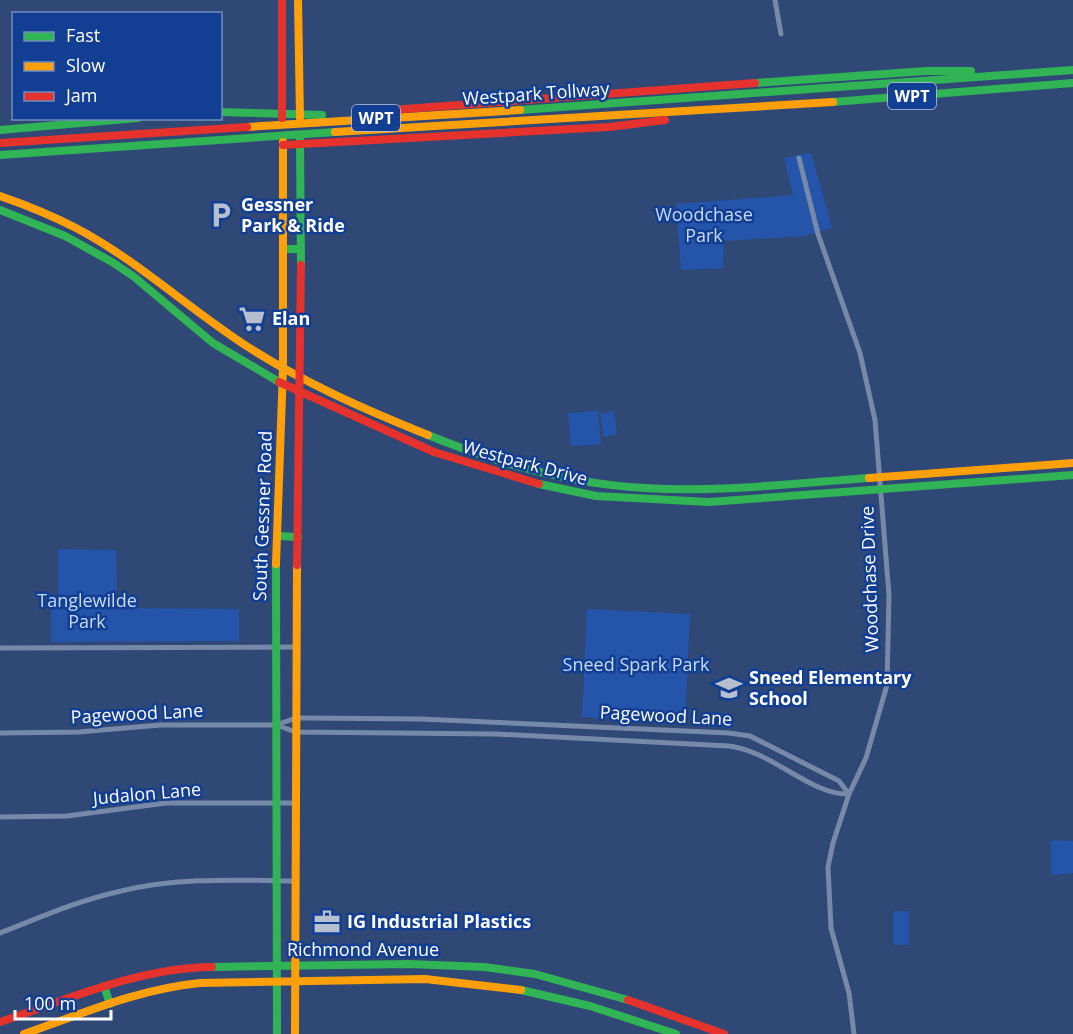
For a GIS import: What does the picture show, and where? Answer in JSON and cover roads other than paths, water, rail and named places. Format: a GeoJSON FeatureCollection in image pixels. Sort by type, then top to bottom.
{"type":"FeatureCollection","features":[{"type":"Feature","properties":{"kind":"main road","name":"South Gessner Road"},"geometry":{"type":"LineString","coordinates":[[277,1034],[275,647],[284,368],[282,0]]}},
{"type":"Feature","properties":{"kind":"main road","name":"South Gessner Road"},"geometry":{"type":"LineString","coordinates":[[295,1034],[296,647],[301,392],[301,57],[298,0]]}},
{"type":"Feature","properties":{"kind":"main road","name":"Westpark Tollway"},"geometry":{"type":"LineString","coordinates":[[0,143],[613,104],[1073,70]]}},
{"type":"Feature","properties":{"kind":"main road"},"geometry":{"type":"LineString","coordinates":[[222,112],[325,115],[926,71],[1052,71]]}},
{"type":"Feature","properties":{"kind":"main road","name":"Westpark Tollway"},"geometry":{"type":"LineString","coordinates":[[0,155],[437,126],[751,109],[1073,83]]}},
{"type":"Feature","properties":{"kind":"main road"},"geometry":{"type":"LineString","coordinates":[[283,145],[609,127],[751,109]]}},
{"type":"Feature","properties":{"kind":"main road"},"geometry":{"type":"LineString","coordinates":[[0,130],[115,120]]}},
{"type":"Feature","properties":{"kind":"main road","name":"Westpark Drive"},"geometry":{"type":"LineString","coordinates":[[0,196],[41,210],[129,260],[242,343],[284,368],[405,425],[498,461],[595,483],[652,489],[707,489],[1073,463]]}},
{"type":"Feature","properties":{"kind":"main road","name":"Westpark Drive"},"geometry":{"type":"LineString","coordinates":[[0,210],[65,236],[122,269],[213,343],[282,384],[434,452],[494,474],[596,496],[683,503],[1073,475]]}},
{"type":"Feature","properties":{"kind":"main road"},"geometry":{"type":"LineString","coordinates":[[33,223],[41,210]]}},
{"type":"Feature","properties":{"kind":"main road"},"geometry":{"type":"LineString","coordinates":[[283,249],[301,249]]}},
{"type":"Feature","properties":{"kind":"main road"},"geometry":{"type":"LineString","coordinates":[[122,269],[129,260]]}},
{"type":"Feature","properties":{"kind":"main road"},"geometry":{"type":"LineString","coordinates":[[400,436],[405,425]]}},
{"type":"Feature","properties":{"kind":"main road"},"geometry":{"type":"LineString","coordinates":[[494,474],[498,461]]}},
{"type":"Feature","properties":{"kind":"main road"},"geometry":{"type":"LineString","coordinates":[[981,470],[982,482]]}},
{"type":"Feature","properties":{"kind":"main road"},"geometry":{"type":"LineString","coordinates":[[279,536],[298,537]]}},
{"type":"Feature","properties":{"kind":"main road"},"geometry":{"type":"LineString","coordinates":[[404,980],[409,964]]}},
{"type":"Feature","properties":{"kind":"main road","name":"Richmond Avenue"},"geometry":{"type":"LineString","coordinates":[[0,1022],[104,986],[182,967],[409,964],[484,967],[535,974],[601,991],[724,1034]]}},
{"type":"Feature","properties":{"kind":"main road","name":"Richmond Avenue"},"geometry":{"type":"LineString","coordinates":[[24,1034],[110,1004],[168,987],[213,983],[441,980],[537,991],[637,1020],[676,1034]]}},
{"type":"Feature","properties":{"kind":"main road"},"geometry":{"type":"LineString","coordinates":[[104,986],[110,1004]]}},
{"type":"Feature","properties":{"kind":"main road"},"geometry":{"type":"LineString","coordinates":[[637,1020],[640,1005]]}},
{"type":"Feature","properties":{"kind":"street"},"geometry":{"type":"LineString","coordinates":[[775,0],[781,34]]}},
{"type":"Feature","properties":{"kind":"street","name":"Woodchase Drive"},"geometry":{"type":"LineString","coordinates":[[799,158],[818,234],[864,368],[875,420],[890,615],[887,685],[866,758],[849,794],[833,843],[828,894],[831,928],[849,993],[854,1034]]}},
{"type":"Feature","properties":{"kind":"street"},"geometry":{"type":"LineString","coordinates":[[0,648],[296,647]]}},
{"type":"Feature","properties":{"kind":"street","name":"Pagewood Lane"},"geometry":{"type":"LineString","coordinates":[[0,732],[78,732],[160,725],[276,724],[296,718],[468,721],[750,736],[839,781],[849,794]]}},
{"type":"Feature","properties":{"kind":"street","name":"Pagewood Lane"},"geometry":{"type":"LineString","coordinates":[[276,724],[296,732],[506,735],[743,747],[773,760],[832,794],[849,794]]}},
{"type":"Feature","properties":{"kind":"street","name":"Judalon Lane"},"geometry":{"type":"LineString","coordinates":[[0,817],[67,816],[166,803],[297,803]]}},
{"type":"Feature","properties":{"kind":"street"},"geometry":{"type":"LineString","coordinates":[[0,933],[100,896],[139,887],[175,883],[296,881]]}},
{"type":"Feature","properties":{"kind":"place","name":"Gessner Park & Ride"},"geometry":{"type":"Point","coordinates":[221,215]}},
{"type":"Feature","properties":{"kind":"place","name":"Elan"},"geometry":{"type":"Point","coordinates":[252,319]}},
{"type":"Feature","properties":{"kind":"place","name":"Sneed Elementary School"},"geometry":{"type":"Point","coordinates":[729,688]}},
{"type":"Feature","properties":{"kind":"place","name":"IG Industrial Plastics"},"geometry":{"type":"Point","coordinates":[327,922]}},
{"type":"Feature","properties":{"kind":"park label","name":"Woodchase Park"},"geometry":{"type":"Point","coordinates":[704,225]}},
{"type":"Feature","properties":{"kind":"park label","name":"Tanglewilde Park"},"geometry":{"type":"Point","coordinates":[87,611]}},
{"type":"Feature","properties":{"kind":"park label","name":"Sneed Spark Park"},"geometry":{"type":"Point","coordinates":[636,665]}}]}
